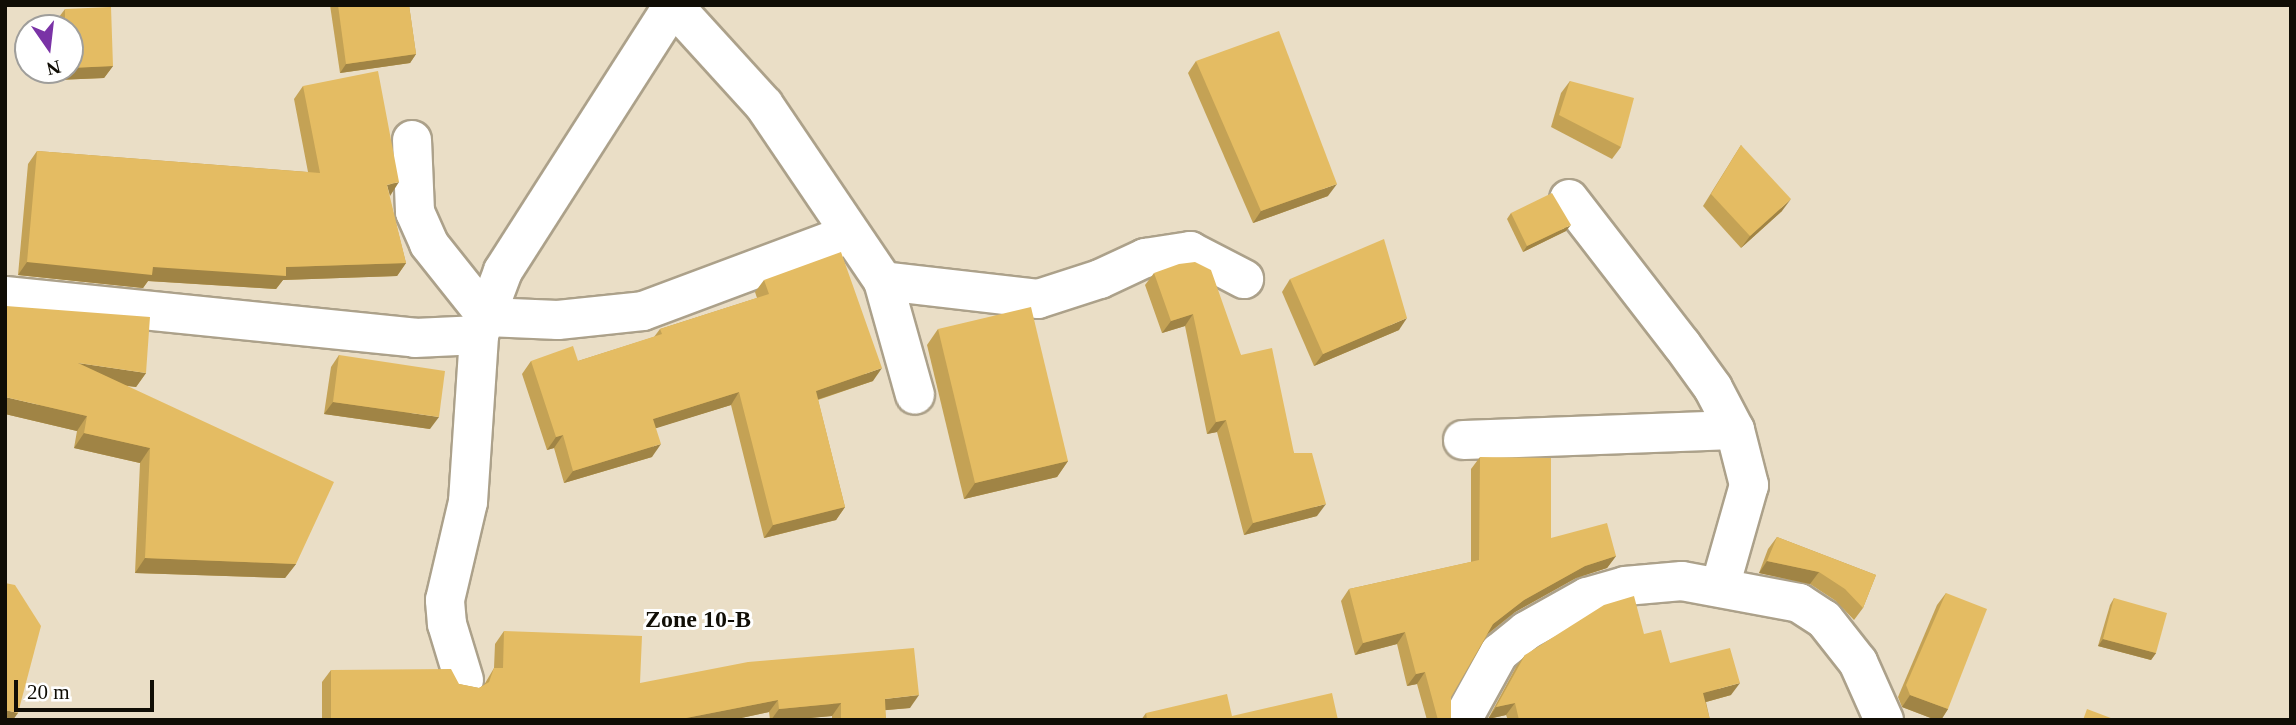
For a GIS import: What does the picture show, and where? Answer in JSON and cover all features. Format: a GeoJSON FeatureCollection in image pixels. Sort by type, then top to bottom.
{"type":"FeatureCollection","features":[{"type":"Feature","properties":{"kind":"street"},"geometry":{"type":"LineString","coordinates":[[464,680],[447,624],[445,600],[468,502],[483,326],[503,271],[673,5],[764,105],[883,281],[915,395]]}},
{"type":"Feature","properties":{"kind":"street"},"geometry":{"type":"LineString","coordinates":[[412,139],[415,212],[429,244],[483,326]]}},
{"type":"Feature","properties":{"kind":"street"},"geometry":{"type":"LineString","coordinates":[[1569,199],[1713,388],[1735,430],[1749,485],[1720,587]]}},
{"type":"Feature","properties":{"kind":"street"},"geometry":{"type":"LineString","coordinates":[[5,296],[415,338],[483,326],[643,311],[849,234]]}},
{"type":"Feature","properties":{"kind":"street"},"geometry":{"type":"LineString","coordinates":[[883,281],[1038,299],[1100,279],[1145,258],[1191,251],[1244,279]]}},
{"type":"Feature","properties":{"kind":"street"},"geometry":{"type":"LineString","coordinates":[[1463,440],[1735,430]]}},
{"type":"Feature","properties":{"kind":"street"},"geometry":{"type":"LineString","coordinates":[[1462,720],[1499,653],[1526,631],[1587,597],[1625,586],[1661,583],[1720,587],[1799,603],[1824,619],[1858,662],[1884,720]]}},
{"type":"Feature","properties":{"kind":"building"},"geometry":{"type":"Polygon","coordinates":[[[338,5],[409,5],[416,54],[346,64],[338,5]]]}},
{"type":"Feature","properties":{"kind":"building"},"geometry":{"type":"Polygon","coordinates":[[[111,7],[113,66],[84,67],[84,14],[65,14],[65,9],[111,7]]]}},
{"type":"Feature","properties":{"kind":"building"},"geometry":{"type":"Polygon","coordinates":[[[1279,31],[1337,184],[1261,211],[1196,61],[1279,31]]]}},
{"type":"Feature","properties":{"kind":"building"},"geometry":{"type":"Polygon","coordinates":[[[378,71],[399,182],[387,185],[406,263],[286,267],[286,276],[153,267],[152,275],[27,262],[37,151],[320,173],[303,86],[378,71]]]}},
{"type":"Feature","properties":{"kind":"building"},"geometry":{"type":"Polygon","coordinates":[[[1570,81],[1634,98],[1621,147],[1559,115],[1570,81]]]}},
{"type":"Feature","properties":{"kind":"building"},"geometry":{"type":"Polygon","coordinates":[[[1741,145],[1791,199],[1750,236],[1711,194],[1741,145]]]}},
{"type":"Feature","properties":{"kind":"building"},"geometry":{"type":"Polygon","coordinates":[[[1552,193],[1571,225],[1527,246],[1511,213],[1552,193]]]}},
{"type":"Feature","properties":{"kind":"building"},"geometry":{"type":"Polygon","coordinates":[[[1384,239],[1407,318],[1323,354],[1290,279],[1384,239]]]}},
{"type":"Feature","properties":{"kind":"building"},"geometry":{"type":"Polygon","coordinates":[[[841,252],[882,368],[816,391],[845,507],[773,525],[739,392],[653,419],[661,444],[573,471],[563,435],[556,437],[531,361],[573,346],[578,361],[662,334],[660,329],[769,294],[764,280],[841,252]]]}},
{"type":"Feature","properties":{"kind":"building"},"geometry":{"type":"Polygon","coordinates":[[[1195,262],[1211,270],[1241,355],[1272,348],[1294,453],[1312,453],[1326,504],[1253,523],[1226,420],[1216,422],[1193,314],[1171,321],[1154,273],[1179,264],[1195,262]]]}},
{"type":"Feature","properties":{"kind":"building"},"geometry":{"type":"Polygon","coordinates":[[[6,306],[150,317],[146,373],[78,363],[334,482],[296,564],[145,558],[150,448],[84,433],[87,416],[5,397],[6,306]]]}},
{"type":"Feature","properties":{"kind":"building"},"geometry":{"type":"Polygon","coordinates":[[[1031,307],[1068,461],[975,483],[938,329],[1031,307]]]}},
{"type":"Feature","properties":{"kind":"building"},"geometry":{"type":"Polygon","coordinates":[[[339,355],[445,371],[439,417],[333,402],[339,355]]]}},
{"type":"Feature","properties":{"kind":"building"},"geometry":{"type":"Polygon","coordinates":[[[1480,457],[1551,458],[1551,538],[1607,523],[1616,556],[1585,566],[1524,600],[1493,624],[1451,697],[1451,718],[1438,720],[1425,672],[1416,674],[1405,632],[1363,643],[1349,589],[1479,560],[1480,457]]]}},
{"type":"Feature","properties":{"kind":"building"},"geometry":{"type":"Polygon","coordinates":[[[1777,537],[1876,575],[1863,608],[1845,589],[1819,572],[1767,561],[1777,537]]]}},
{"type":"Feature","properties":{"kind":"building"},"geometry":{"type":"Polygon","coordinates":[[[5,583],[15,585],[41,626],[18,713],[5,710],[5,583]]]}},
{"type":"Feature","properties":{"kind":"building"},"geometry":{"type":"Polygon","coordinates":[[[1946,593],[1987,609],[1948,709],[1910,695],[1906,685],[1946,593]]]}},
{"type":"Feature","properties":{"kind":"building"},"geometry":{"type":"Polygon","coordinates":[[[1634,596],[1644,634],[1661,630],[1670,663],[1730,648],[1740,683],[1703,693],[1710,720],[1519,720],[1515,703],[1496,707],[1525,655],[1604,605],[1634,596]]]}},
{"type":"Feature","properties":{"kind":"building"},"geometry":{"type":"Polygon","coordinates":[[[2114,598],[2167,613],[2156,653],[2103,639],[2114,598]]]}},
{"type":"Feature","properties":{"kind":"building"},"geometry":{"type":"Polygon","coordinates":[[[504,631],[642,636],[640,683],[748,662],[914,648],[919,695],[885,699],[886,720],[841,720],[841,703],[779,709],[778,700],[676,720],[331,720],[331,670],[451,669],[459,684],[479,688],[489,682],[494,668],[503,668],[504,631]]]}},
{"type":"Feature","properties":{"kind":"building"},"geometry":{"type":"Polygon","coordinates":[[[1332,693],[1338,720],[1147,720],[1146,713],[1227,694],[1232,716],[1332,693]]]}},
{"type":"Feature","properties":{"kind":"building"},"geometry":{"type":"Polygon","coordinates":[[[2087,709],[2116,720],[2083,720],[2087,709]]]}},
{"type":"Feature","properties":{"kind":"district","name":"Zone 10-B"},"geometry":{"type":"Point","coordinates":[698,620]}}]}
